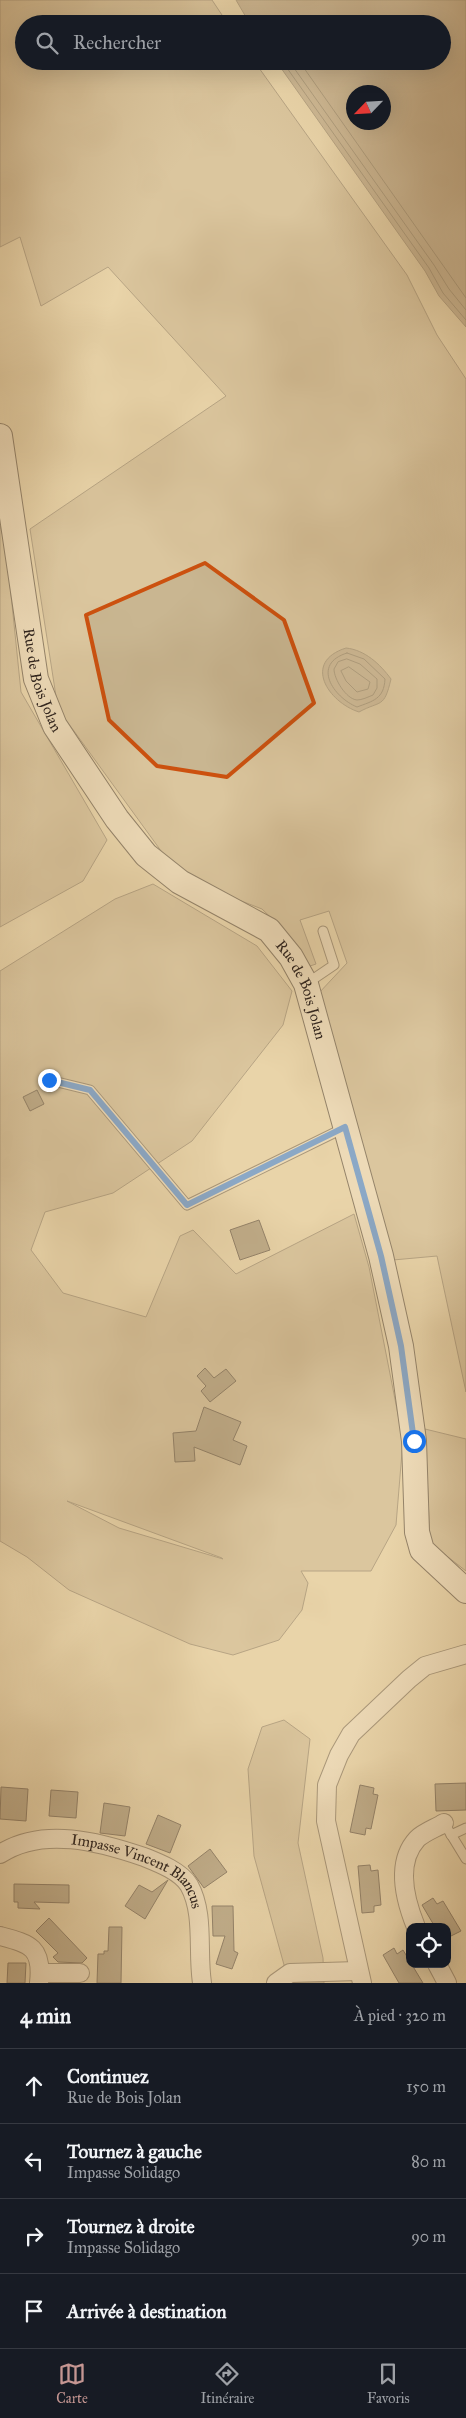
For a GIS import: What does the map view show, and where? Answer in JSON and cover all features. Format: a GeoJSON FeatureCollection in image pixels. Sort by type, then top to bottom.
{"type":"FeatureCollection","features":[{"type":"Feature","properties":{"kind":"street","name":"Rue de Bois Jolan"},"geometry":{"type":"LineString","coordinates":[[0,436],[2,467],[21,570],[36,679],[55,726],[117,819],[146,855],[180,882],[269,930],[291,956],[306,984],[381,1256],[401,1346],[414,1441],[417,1532],[422,1550],[466,1590]]}},
{"type":"Feature","properties":{"kind":"street"},"geometry":{"type":"LineString","coordinates":[[276,1983],[290,1973],[360,1977],[326,1821],[327,1785],[350,1734],[425,1666],[466,1654]]}},
{"type":"Feature","properties":{"kind":"street"},"geometry":{"type":"LineString","coordinates":[[414,1923],[405,1899],[404,1873],[408,1853],[418,1838],[448,1829]]}},
{"type":"Feature","properties":{"kind":"street","name":"Impasse Vincent Blancus"},"geometry":{"type":"LineString","coordinates":[[0,1854],[9,1848],[33,1842],[78,1839],[116,1847],[171,1869],[187,1883],[197,1902],[202,1983]]}},
{"type":"Feature","properties":{"kind":"street"},"geometry":{"type":"LineString","coordinates":[[0,1936],[26,1943],[35,1951],[39,1978],[80,1973]]}},
{"type":"Feature","properties":{"kind":"street"},"geometry":{"type":"LineString","coordinates":[[439,1968],[447,1983]]}},
{"type":"Feature","properties":{"kind":"lane"},"geometry":{"type":"LineString","coordinates":[[306,984],[334,965],[323,931]]}},
{"type":"Feature","properties":{"kind":"lane"},"geometry":{"type":"LineString","coordinates":[[49,1080],[90,1090],[187,1205],[345,1127]]}},
{"type":"Feature","properties":{"kind":"lane"},"geometry":{"type":"LineString","coordinates":[[466,1828],[448,1829],[466,1859]]}},
{"type":"Feature","properties":{"kind":"highlighted area"},"geometry":{"type":"Polygon","coordinates":[[[205,563],[284,620],[314,703],[227,777],[157,766],[109,720],[86,615],[205,563]]]}},
{"type":"Feature","properties":{"kind":"shaded area"},"geometry":{"type":"Polygon","coordinates":[[[0,0],[212,0],[222,15],[15,15],[15,70],[260,70],[407,275],[437,335],[466,379],[466,1392],[437,1256],[393,1260],[318,994],[347,963],[329,911],[300,920],[316,964],[307,967],[288,934],[262,909],[226,895],[172,866],[58,709],[30,529],[226,396],[108,267],[41,306],[20,237],[0,247],[0,0]]]}},
{"type":"Feature","properties":{"kind":"shaded area"},"geometry":{"type":"Polygon","coordinates":[[[0,526],[6,546],[21,692],[107,840],[83,881],[0,927],[0,526]]]}},
{"type":"Feature","properties":{"kind":"shaded area"},"geometry":{"type":"Polygon","coordinates":[[[153,884],[257,946],[292,991],[283,1025],[192,1141],[113,1193],[45,1212],[31,1250],[63,1293],[146,1317],[180,1236],[193,1230],[236,1274],[354,1214],[369,1267],[403,1440],[396,1525],[371,1571],[301,1571],[308,1583],[302,1610],[279,1640],[233,1655],[190,1644],[69,1590],[27,1557],[0,1541],[0,971],[115,899],[153,884]],[[67,1501],[119,1528],[222,1558],[67,1501]]]}},
{"type":"Feature","properties":{"kind":"shaded area"},"geometry":{"type":"Polygon","coordinates":[[[425,1429],[466,1439],[466,1571],[430,1543],[425,1429]]]}},
{"type":"Feature","properties":{"kind":"shaded area"},"geometry":{"type":"Polygon","coordinates":[[[284,1720],[310,1739],[298,1843],[323,1958],[324,1983],[289,1983],[254,1856],[248,1769],[262,1727],[284,1720]]]}},
{"type":"Feature","properties":{"kind":"water"},"geometry":{"type":"Polygon","coordinates":[[[236,0],[466,0],[466,327],[439,296],[425,271],[282,70],[451,70],[451,15],[245,15],[236,0]]]}},
{"type":"Feature","properties":{"kind":"water"},"geometry":{"type":"Polygon","coordinates":[[[346,648],[353,649],[372,659],[391,679],[384,699],[359,712],[338,700],[324,682],[325,662],[333,654],[346,648]]]}},
{"type":"Feature","properties":{"kind":"building"},"geometry":{"type":"Polygon","coordinates":[[[37,1090],[44,1104],[30,1111],[23,1097],[37,1090]]]}},
{"type":"Feature","properties":{"kind":"building"},"geometry":{"type":"Polygon","coordinates":[[[259,1220],[270,1250],[240,1260],[230,1230],[259,1220]]]}},
{"type":"Feature","properties":{"kind":"building"},"geometry":{"type":"Polygon","coordinates":[[[205,1368],[214,1378],[226,1369],[236,1381],[210,1402],[201,1391],[206,1386],[197,1376],[205,1368]]]}},
{"type":"Feature","properties":{"kind":"building"},"geometry":{"type":"Polygon","coordinates":[[[204,1407],[241,1422],[233,1440],[247,1446],[240,1465],[194,1447],[195,1461],[175,1462],[173,1433],[196,1431],[204,1407]]]}},
{"type":"Feature","properties":{"kind":"building"},"geometry":{"type":"Polygon","coordinates":[[[466,1783],[466,1810],[436,1811],[435,1784],[466,1783]]]}},
{"type":"Feature","properties":{"kind":"building"},"geometry":{"type":"Polygon","coordinates":[[[360,1785],[374,1788],[373,1794],[378,1795],[371,1829],[366,1828],[365,1835],[350,1832],[360,1785]]]}},
{"type":"Feature","properties":{"kind":"building"},"geometry":{"type":"Polygon","coordinates":[[[1,1787],[28,1789],[26,1821],[0,1819],[1,1787]]]}},
{"type":"Feature","properties":{"kind":"building"},"geometry":{"type":"Polygon","coordinates":[[[51,1790],[78,1792],[76,1818],[49,1816],[51,1790]]]}},
{"type":"Feature","properties":{"kind":"building"},"geometry":{"type":"Polygon","coordinates":[[[104,1803],[130,1807],[125,1836],[100,1833],[104,1803]]]}},
{"type":"Feature","properties":{"kind":"building"},"geometry":{"type":"Polygon","coordinates":[[[158,1815],[181,1825],[170,1853],[146,1844],[158,1815]]]}},
{"type":"Feature","properties":{"kind":"building"},"geometry":{"type":"Polygon","coordinates":[[[210,1849],[227,1872],[204,1888],[188,1866],[210,1849]]]}},
{"type":"Feature","properties":{"kind":"building"},"geometry":{"type":"Polygon","coordinates":[[[370,1865],[371,1871],[378,1870],[381,1905],[374,1906],[374,1912],[362,1913],[358,1866],[370,1865]]]}},
{"type":"Feature","properties":{"kind":"building"},"geometry":{"type":"Polygon","coordinates":[[[168,1880],[145,1919],[125,1906],[139,1885],[152,1892],[168,1880]]]}},
{"type":"Feature","properties":{"kind":"building"},"geometry":{"type":"Polygon","coordinates":[[[14,1884],[69,1885],[69,1903],[34,1902],[40,1909],[18,1908],[18,1902],[14,1902],[14,1884]]]}},
{"type":"Feature","properties":{"kind":"building"},"geometry":{"type":"Polygon","coordinates":[[[433,1898],[437,1904],[443,1901],[461,1931],[451,1936],[451,1923],[433,1923],[422,1905],[433,1898]]]}},
{"type":"Feature","properties":{"kind":"building"},"geometry":{"type":"Polygon","coordinates":[[[212,1906],[233,1906],[234,1951],[238,1953],[232,1969],[216,1964],[225,1936],[213,1936],[212,1906]]]}},
{"type":"Feature","properties":{"kind":"building"},"geometry":{"type":"Polygon","coordinates":[[[49,1918],[87,1958],[82,1963],[58,1962],[53,1957],[58,1953],[36,1931],[49,1918]]]}},
{"type":"Feature","properties":{"kind":"building"},"geometry":{"type":"Polygon","coordinates":[[[109,1927],[122,1927],[121,1983],[97,1983],[98,1954],[104,1954],[104,1951],[108,1951],[109,1927]]]}},
{"type":"Feature","properties":{"kind":"building"},"geometry":{"type":"Polygon","coordinates":[[[394,1948],[397,1954],[403,1950],[406,1955],[406,1968],[414,1968],[423,1983],[399,1983],[383,1955],[394,1948]]]}},
{"type":"Feature","properties":{"kind":"building"},"geometry":{"type":"Polygon","coordinates":[[[8,1963],[26,1963],[25,1983],[7,1983],[8,1963]]]}},
{"type":"Feature","properties":{"kind":"route"},"geometry":{"type":"LineString","coordinates":[[49,1080],[90,1090],[187,1205],[345,1127],[381,1256],[401,1346],[414,1441]]}}]}
